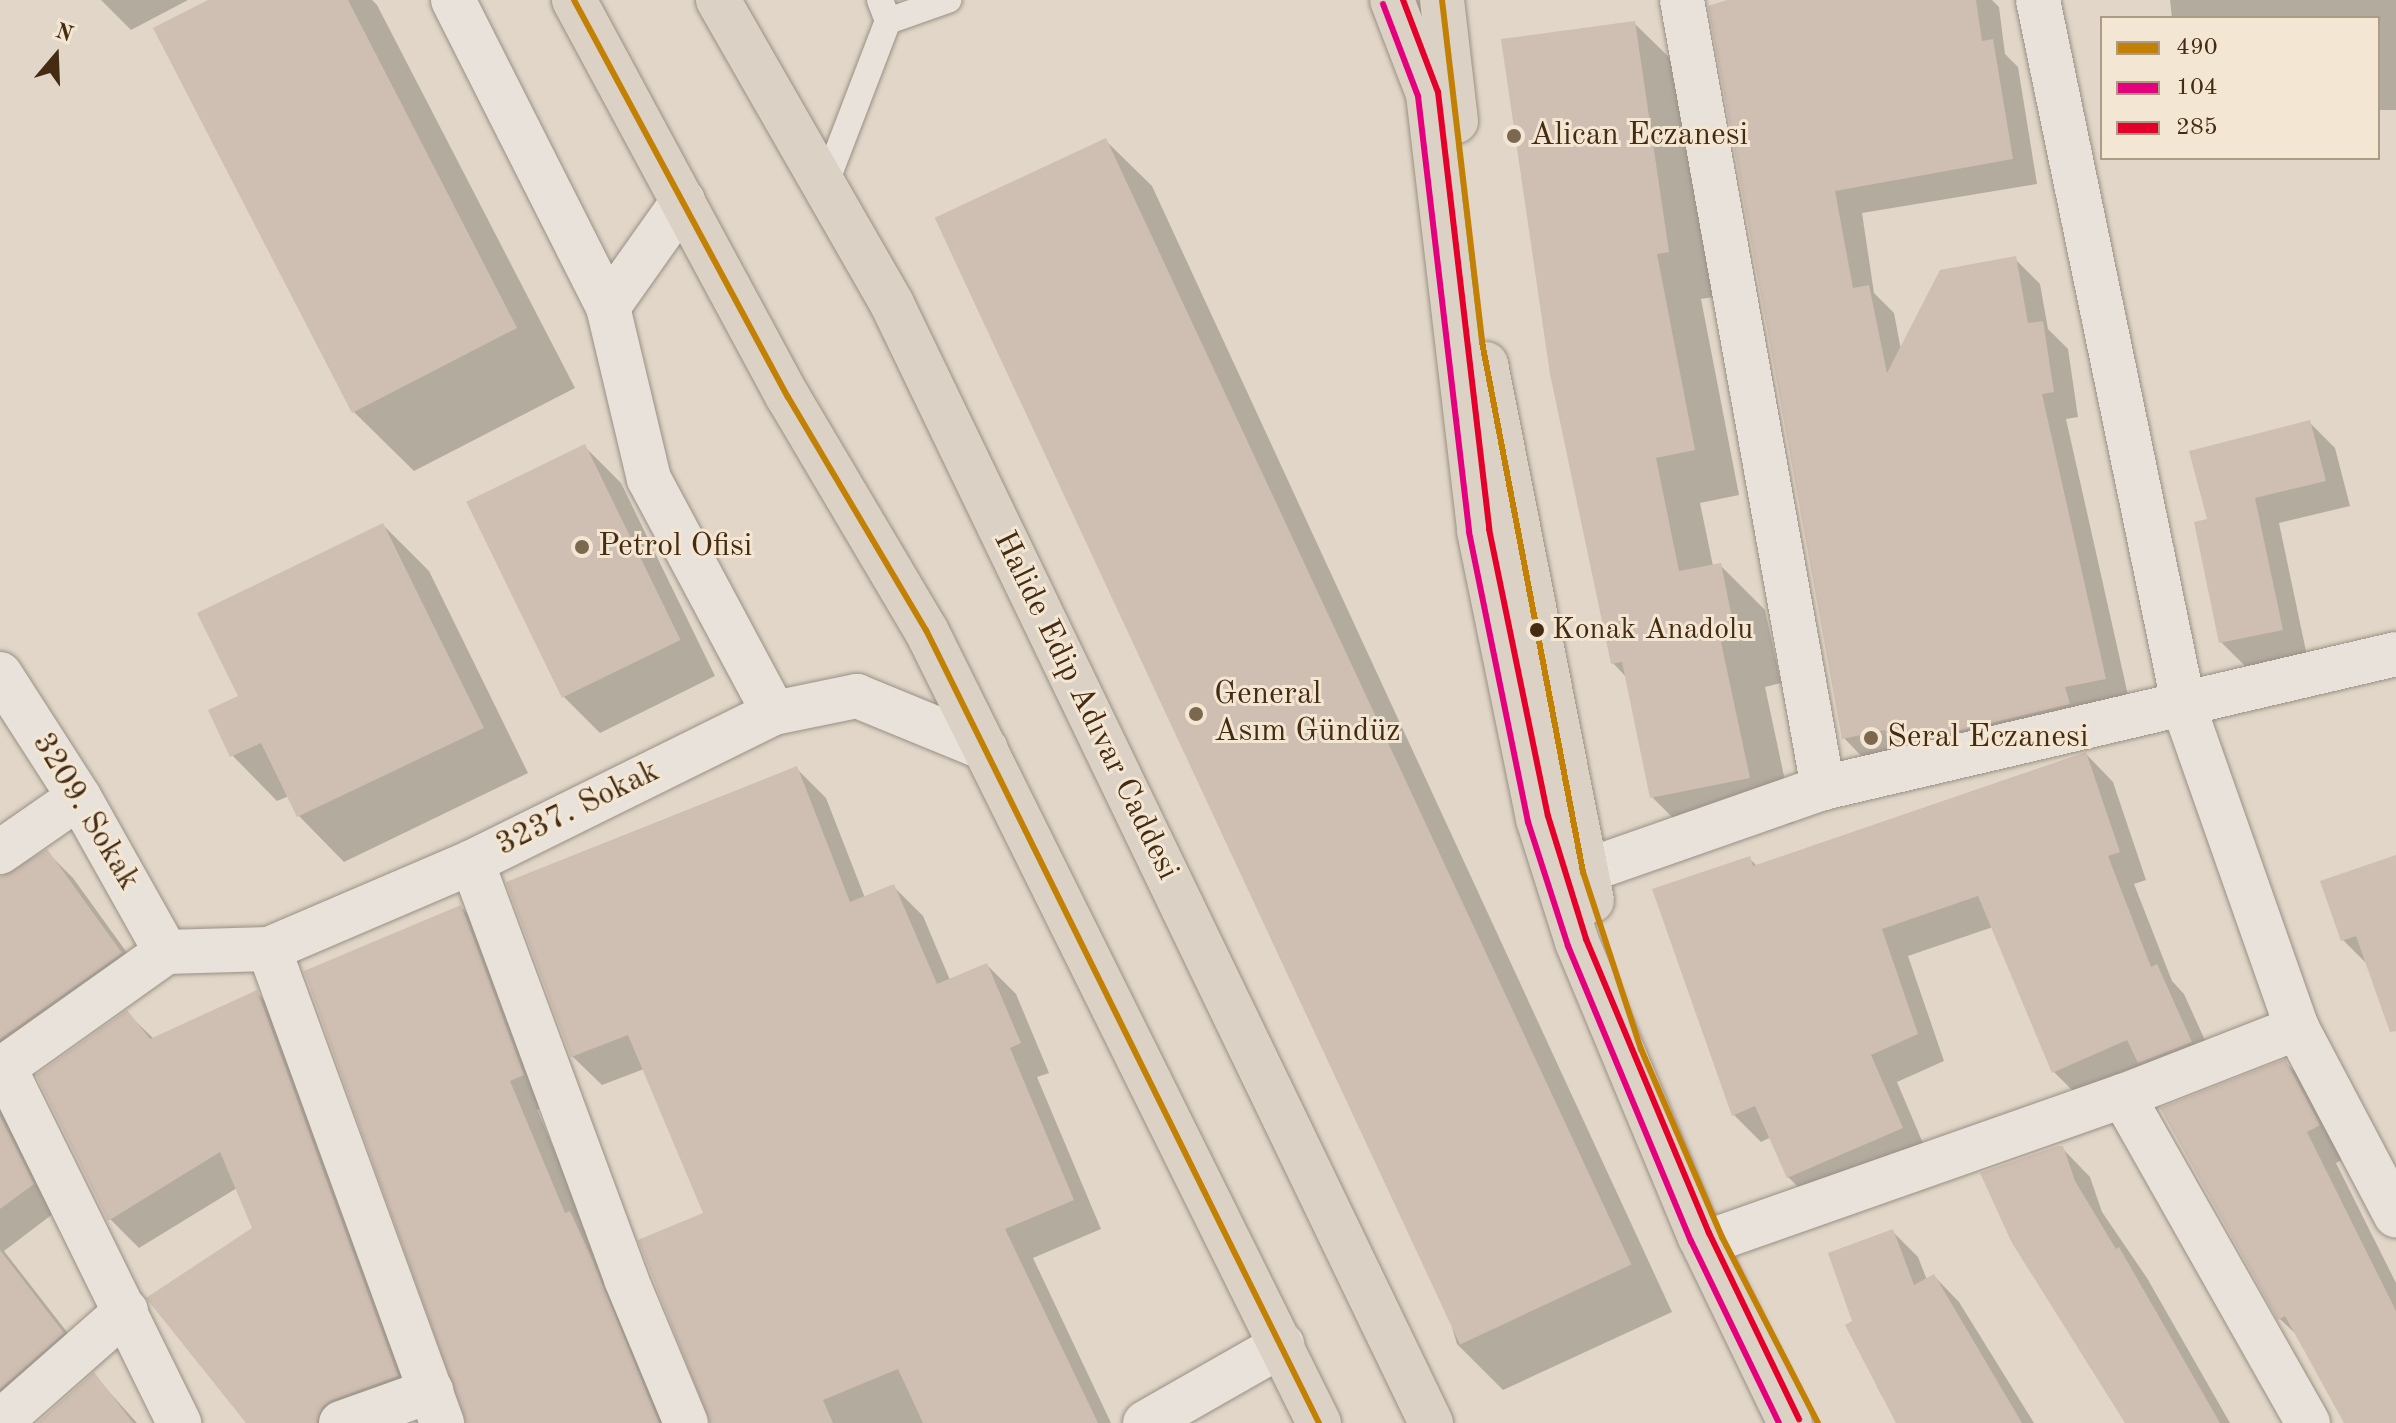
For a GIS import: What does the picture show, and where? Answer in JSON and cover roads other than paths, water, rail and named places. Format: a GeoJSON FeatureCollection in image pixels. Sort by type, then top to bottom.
{"type":"FeatureCollection","features":[{"type":"Feature","properties":{"kind":"main road"},"geometry":{"type":"LineString","coordinates":[[574,0],[788,397],[926,630],[1319,1423]]}},
{"type":"Feature","properties":{"kind":"main road","name":"Halide Edip Adıvar Caddesi"},"geometry":{"type":"LineString","coordinates":[[718,0],[823,190],[892,304],[1431,1423]]}},
{"type":"Feature","properties":{"kind":"main road"},"geometry":{"type":"LineString","coordinates":[[1392,0],[1428,94],[1479,531],[1538,819],[1577,942],[1614,1031],[1700,1237],[1790,1423]]}},
{"type":"Feature","properties":{"kind":"main road"},"geometry":{"type":"LineString","coordinates":[[1442,0],[1482,342],[1583,872],[1641,1049],[1722,1237],[1818,1423]]}},
{"type":"Feature","properties":{"kind":"street"},"geometry":{"type":"LineString","coordinates":[[453,0],[608,307],[649,479],[774,713]]}},
{"type":"Feature","properties":{"kind":"street"},"geometry":{"type":"LineString","coordinates":[[1682,0],[1823,788]]}},
{"type":"Feature","properties":{"kind":"street"},"geometry":{"type":"LineString","coordinates":[[2038,0],[2184,707],[2297,1028],[2396,1216]]}},
{"type":"Feature","properties":{"kind":"street"},"geometry":{"type":"LineString","coordinates":[[608,307],[683,201]]}},
{"type":"Feature","properties":{"kind":"street"},"geometry":{"type":"LineString","coordinates":[[1583,872],[1823,788],[2184,707],[2396,654]]}},
{"type":"Feature","properties":{"kind":"street","name":"3209. Sokak"},"geometry":{"type":"LineString","coordinates":[[0,674],[79,797],[166,952]]}},
{"type":"Feature","properties":{"kind":"street","name":"3237. Sokak"},"geometry":{"type":"LineString","coordinates":[[166,952],[269,949],[472,862],[774,713],[857,696],[986,749]]}},
{"type":"Feature","properties":{"kind":"street"},"geometry":{"type":"LineString","coordinates":[[0,852],[79,797]]}},
{"type":"Feature","properties":{"kind":"street"},"geometry":{"type":"LineString","coordinates":[[472,862],[626,1279],[686,1423]]}},
{"type":"Feature","properties":{"kind":"street"},"geometry":{"type":"LineString","coordinates":[[269,949],[436,1407],[341,1423]]}},
{"type":"Feature","properties":{"kind":"street"},"geometry":{"type":"LineString","coordinates":[[166,952],[2,1069],[126,1311],[179,1423]]}},
{"type":"Feature","properties":{"kind":"street"},"geometry":{"type":"LineString","coordinates":[[1722,1237],[2123,1096],[2297,1028]]}},
{"type":"Feature","properties":{"kind":"street"},"geometry":{"type":"LineString","coordinates":[[2123,1096],[2308,1423]]}},
{"type":"Feature","properties":{"kind":"street"},"geometry":{"type":"LineString","coordinates":[[0,1422],[126,1311]]}},
{"type":"Feature","properties":{"kind":"street"},"geometry":{"type":"LineString","coordinates":[[1145,1423],[1282,1345]]}},
{"type":"Feature","properties":{"kind":"lane"},"geometry":{"type":"LineString","coordinates":[[823,190],[884,11],[948,0]]}},
{"type":"Feature","properties":{"kind":"place","name":"Alican Eczanesi"},"geometry":{"type":"Point","coordinates":[1514,136]}},
{"type":"Feature","properties":{"kind":"place","name":"Petrol Ofisi"},"geometry":{"type":"Point","coordinates":[582,547]}},
{"type":"Feature","properties":{"kind":"place","name":"Konak Anadolu"},"geometry":{"type":"Point","coordinates":[1537,630]}},
{"type":"Feature","properties":{"kind":"place","name":"General Asım Gündüz"},"geometry":{"type":"Point","coordinates":[1196,714]}},
{"type":"Feature","properties":{"kind":"place","name":"Seral Eczanesi"},"geometry":{"type":"Point","coordinates":[1871,738]}}]}
